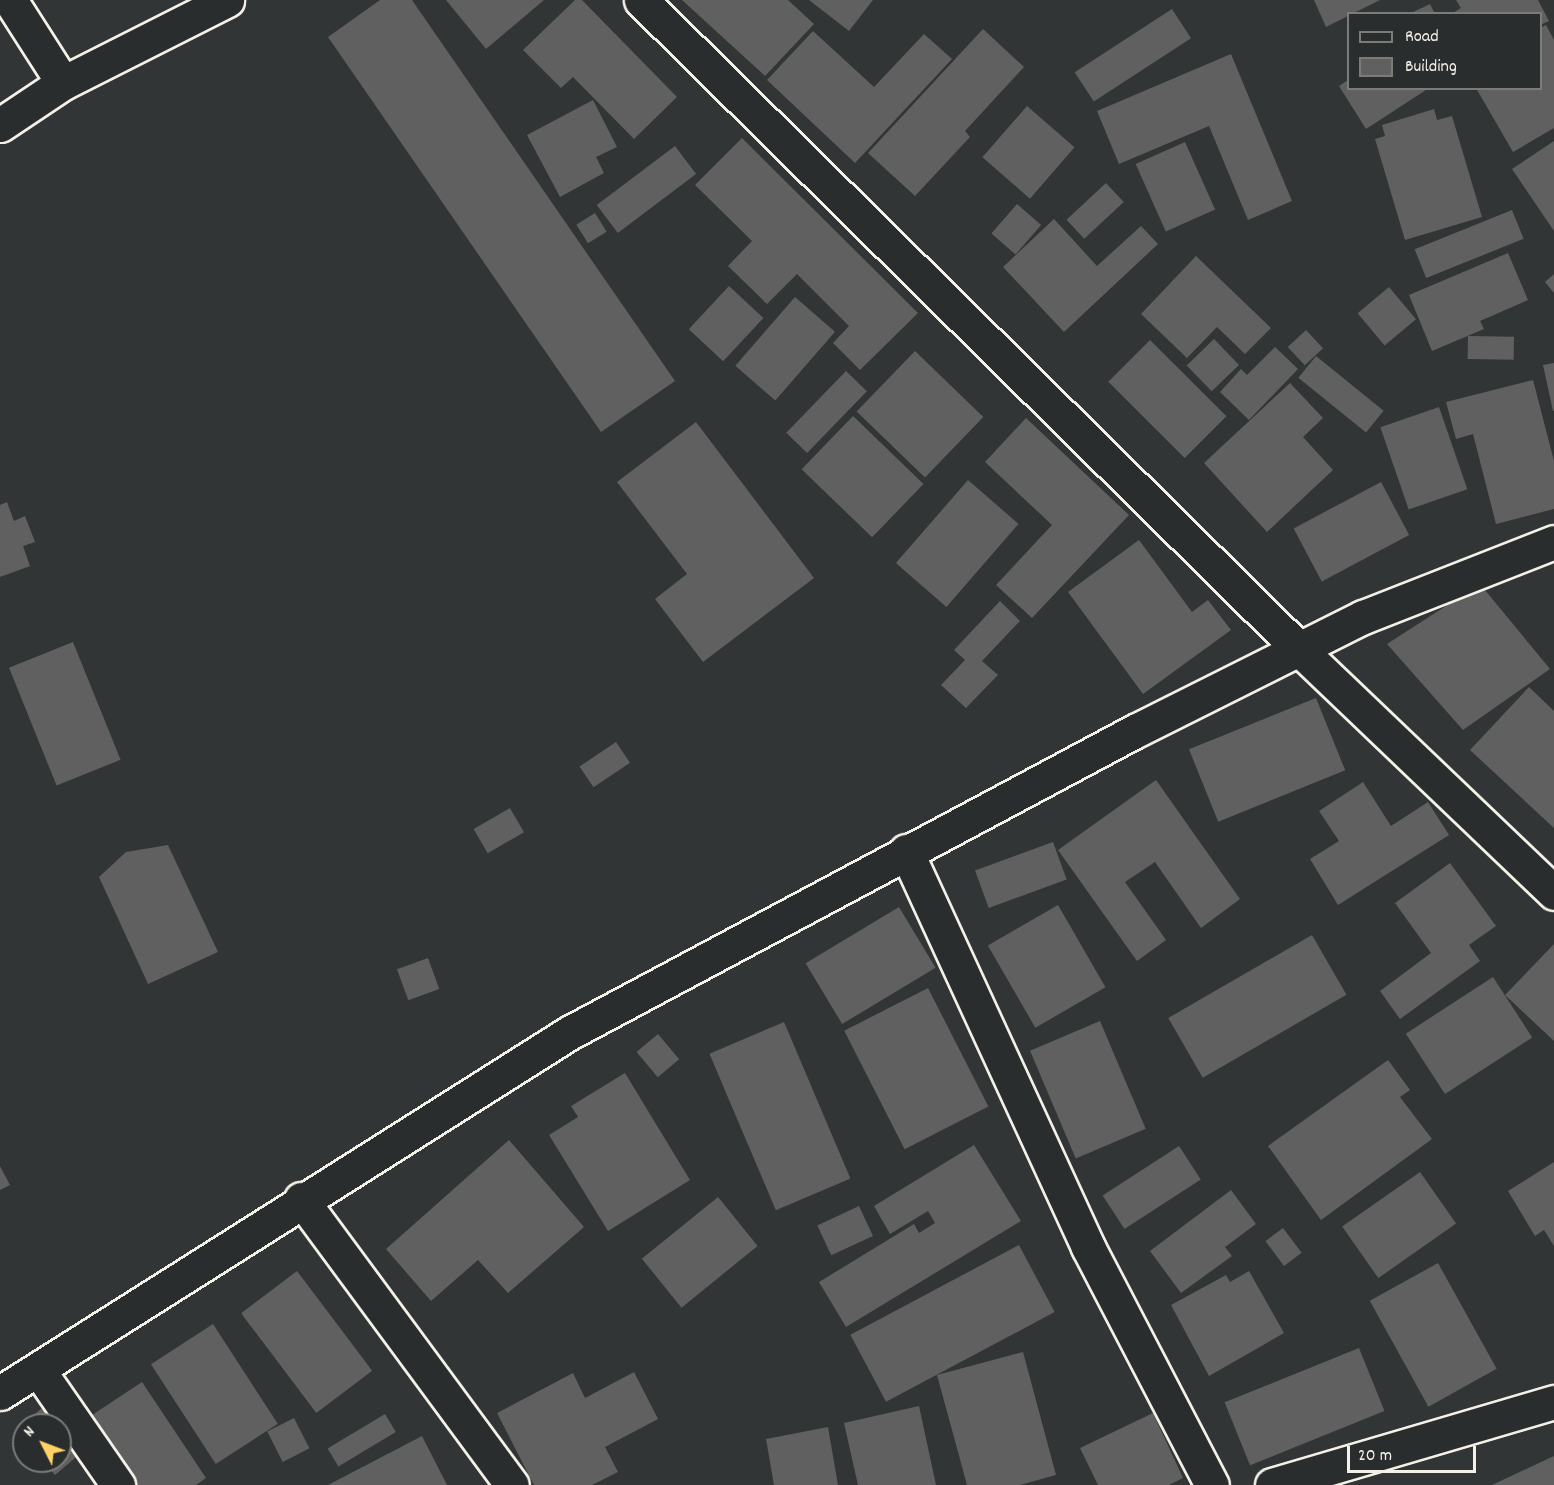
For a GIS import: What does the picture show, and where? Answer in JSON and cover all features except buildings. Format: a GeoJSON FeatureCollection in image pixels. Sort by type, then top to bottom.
{"type":"FeatureCollection","features":[{"type":"Feature","properties":{"kind":"street"},"geometry":{"type":"LineString","coordinates":[[10,0],[63,83]]}},
{"type":"Feature","properties":{"kind":"street"},"geometry":{"type":"LineString","coordinates":[[0,125],[63,83],[227,0]]}},
{"type":"Feature","properties":{"kind":"street"},"geometry":{"type":"LineString","coordinates":[[641,0],[1299,649],[1554,893]]}},
{"type":"Feature","properties":{"kind":"street"},"geometry":{"type":"LineString","coordinates":[[0,1393],[39,1371],[302,1199],[569,1033],[906,851],[1363,617],[1554,542]]}},
{"type":"Feature","properties":{"kind":"street"},"geometry":{"type":"LineString","coordinates":[[906,851],[1089,1246],[1212,1485]]}},
{"type":"Feature","properties":{"kind":"street"},"geometry":{"type":"LineString","coordinates":[[302,1199],[512,1485]]}},
{"type":"Feature","properties":{"kind":"street"},"geometry":{"type":"LineString","coordinates":[[39,1371],[118,1485]]}},
{"type":"Feature","properties":{"kind":"street"},"geometry":{"type":"LineString","coordinates":[[1272,1485],[1554,1402]]}}]}
